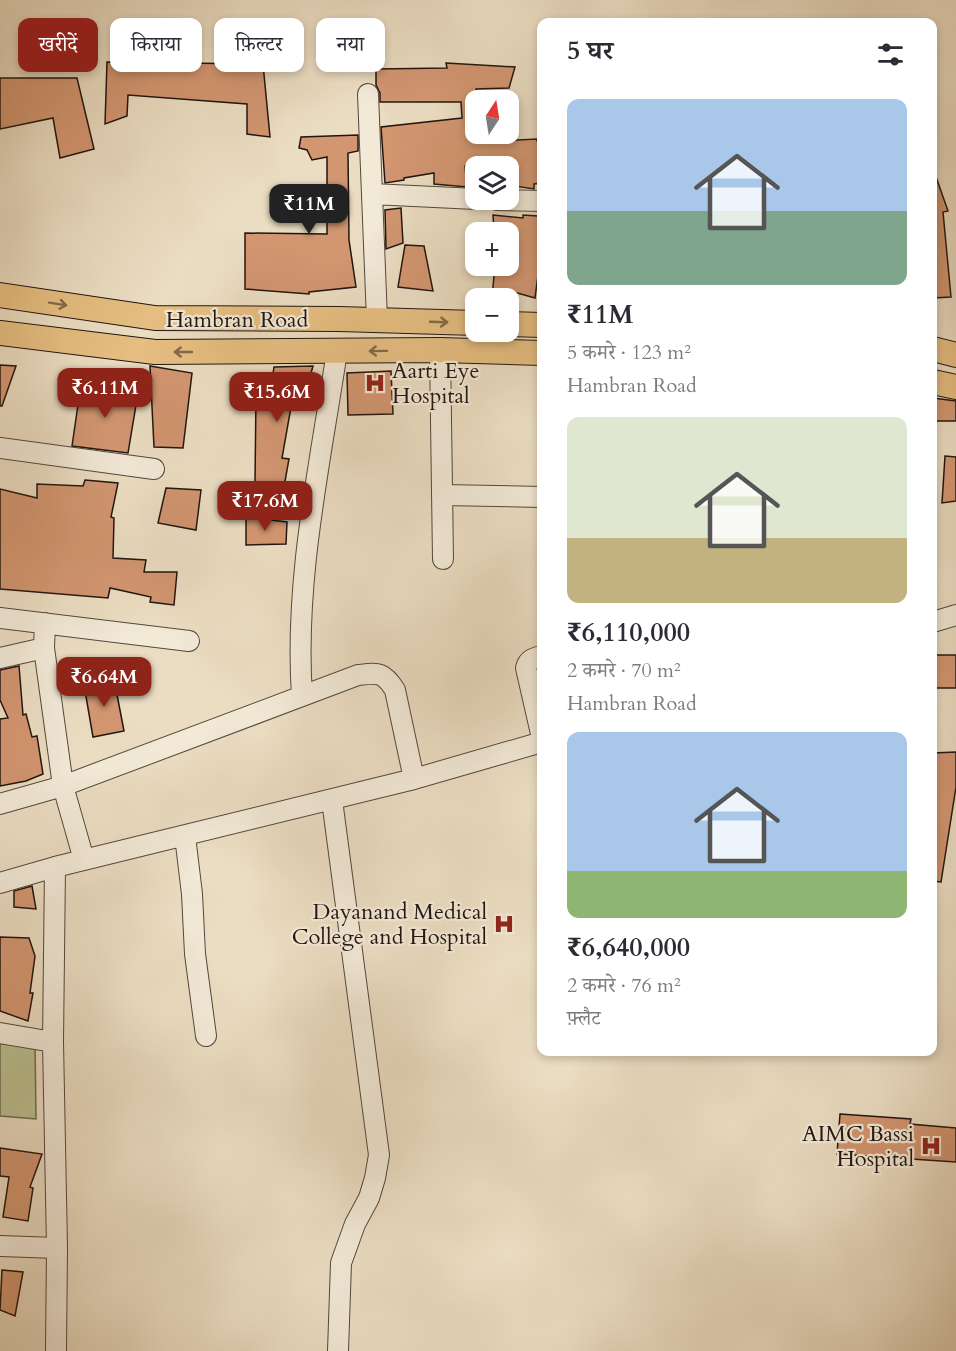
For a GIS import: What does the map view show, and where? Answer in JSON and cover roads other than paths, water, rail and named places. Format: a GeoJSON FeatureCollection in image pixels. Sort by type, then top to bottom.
{"type":"FeatureCollection","features":[{"type":"Feature","properties":{"kind":"main road","name":"Hambran Road"},"geometry":{"type":"LineString","coordinates":[[0,295],[154,318],[465,323]]}},
{"type":"Feature","properties":{"kind":"main road"},"geometry":{"type":"LineString","coordinates":[[0,305],[0,315]]}},
{"type":"Feature","properties":{"kind":"main road"},"geometry":{"type":"LineString","coordinates":[[519,324],[537,325]]}},
{"type":"Feature","properties":{"kind":"main road","name":"Hambran Road"},"geometry":{"type":"LineString","coordinates":[[0,333],[155,352],[440,350],[537,353]]}},
{"type":"Feature","properties":{"kind":"main road"},"geometry":{"type":"LineString","coordinates":[[937,351],[956,355]]}},
{"type":"Feature","properties":{"kind":"main road"},"geometry":{"type":"LineString","coordinates":[[937,383],[956,387]]}},
{"type":"Feature","properties":{"kind":"street"},"geometry":{"type":"LineString","coordinates":[[368,94],[377,320]]}},
{"type":"Feature","properties":{"kind":"street"},"geometry":{"type":"LineString","coordinates":[[372,194],[465,198]]}},
{"type":"Feature","properties":{"kind":"street"},"geometry":{"type":"LineString","coordinates":[[519,200],[537,201]]}},
{"type":"Feature","properties":{"kind":"street"},"geometry":{"type":"LineString","coordinates":[[440,350],[442,559]]}},
{"type":"Feature","properties":{"kind":"street"},"geometry":{"type":"LineString","coordinates":[[302,696],[299,653],[302,599],[310,529],[337,351]]}},
{"type":"Feature","properties":{"kind":"street"},"geometry":{"type":"LineString","coordinates":[[0,448],[154,469]]}},
{"type":"Feature","properties":{"kind":"street"},"geometry":{"type":"LineString","coordinates":[[442,495],[537,497]]}},
{"type":"Feature","properties":{"kind":"street"},"geometry":{"type":"LineString","coordinates":[[937,621],[956,615]]}},
{"type":"Feature","properties":{"kind":"street"},"geometry":{"type":"LineString","coordinates":[[0,618],[189,641]]}},
{"type":"Feature","properties":{"kind":"street"},"geometry":{"type":"LineString","coordinates":[[45,623],[44,648],[63,786],[84,860]]}},
{"type":"Feature","properties":{"kind":"street"},"geometry":{"type":"LineString","coordinates":[[0,658],[44,648]]}},
{"type":"Feature","properties":{"kind":"street"},"geometry":{"type":"LineString","coordinates":[[537,657],[527,662],[526,668],[537,718]]}},
{"type":"Feature","properties":{"kind":"street"},"geometry":{"type":"LineString","coordinates":[[0,804],[63,786],[358,675],[381,674],[388,679],[398,698],[414,779]]}},
{"type":"Feature","properties":{"kind":"street"},"geometry":{"type":"LineString","coordinates":[[0,883],[55,867],[414,779],[537,742]]}},
{"type":"Feature","properties":{"kind":"street"},"geometry":{"type":"LineString","coordinates":[[332,800],[379,1155],[369,1198],[354,1224],[341,1263],[338,1351]]}},
{"type":"Feature","properties":{"kind":"street"},"geometry":{"type":"LineString","coordinates":[[185,836],[192,894],[195,954],[206,1036]]}},
{"type":"Feature","properties":{"kind":"street"},"geometry":{"type":"LineString","coordinates":[[55,867],[56,1351]]}},
{"type":"Feature","properties":{"kind":"street"},"geometry":{"type":"LineString","coordinates":[[0,1033],[54,1042]]}},
{"type":"Feature","properties":{"kind":"street"},"geometry":{"type":"LineString","coordinates":[[0,1246],[57,1248]]}},
{"type":"Feature","properties":{"kind":"place","name":"Aarti Eye Hospital"},"geometry":{"type":"Point","coordinates":[375,383]}},
{"type":"Feature","properties":{"kind":"place","name":"Dayanand Medical College and Hospital"},"geometry":{"type":"Point","coordinates":[504,924]}},
{"type":"Feature","properties":{"kind":"place","name":"AIMC Bassi Hospital"},"geometry":{"type":"Point","coordinates":[931,1146]}}]}
